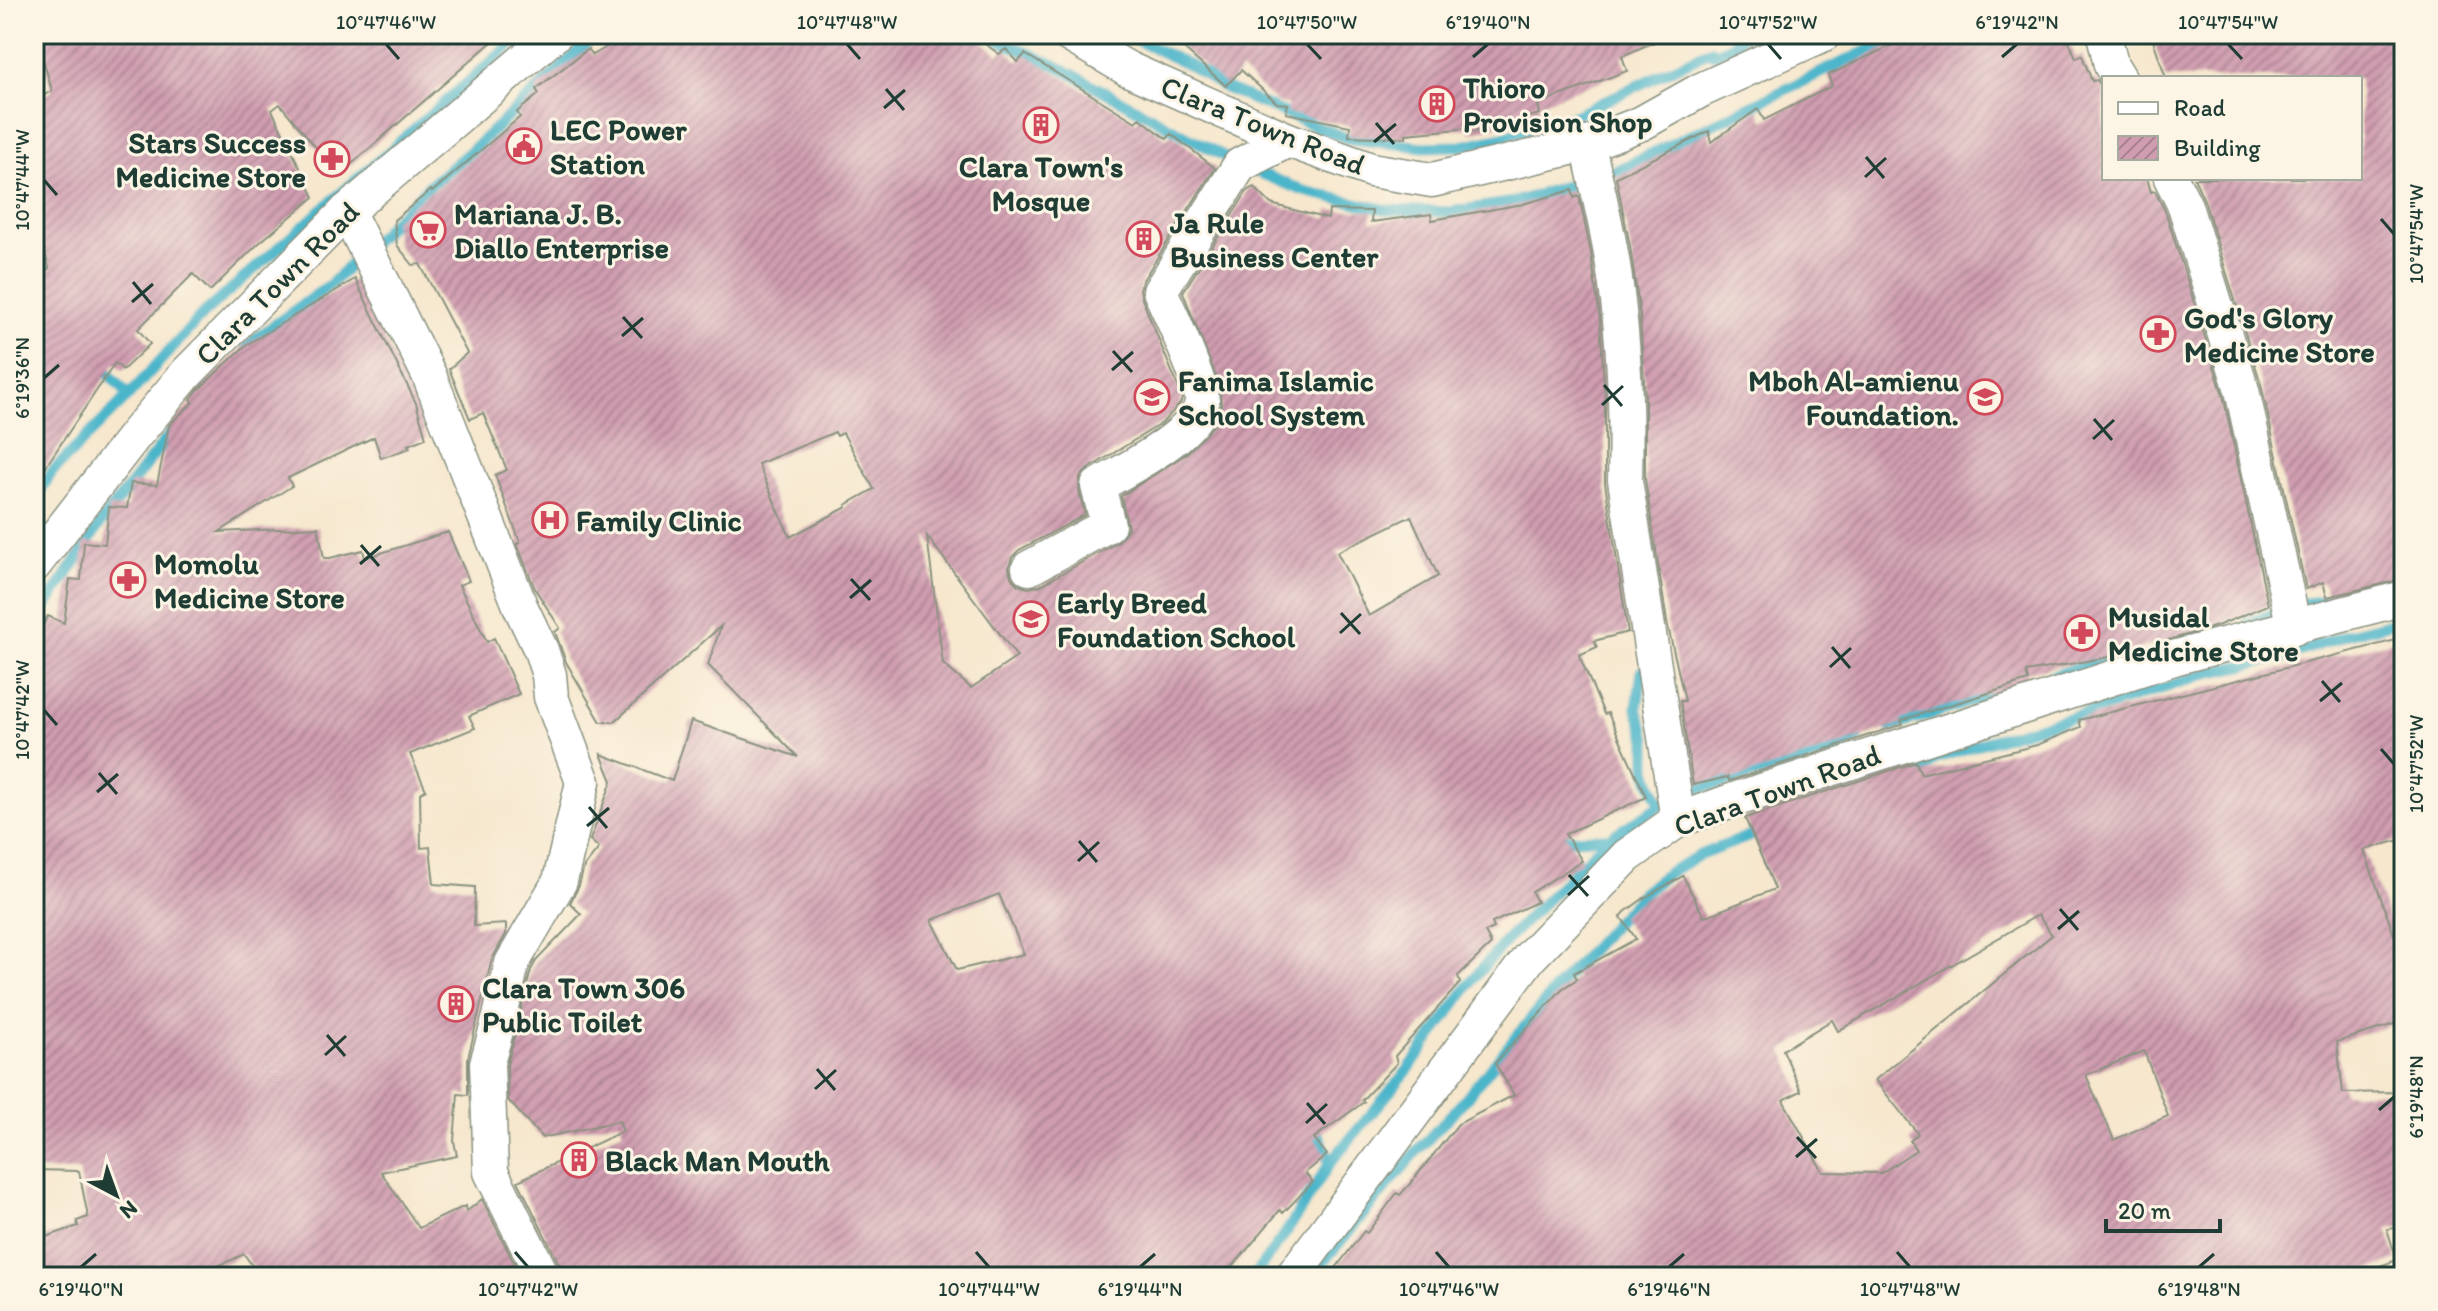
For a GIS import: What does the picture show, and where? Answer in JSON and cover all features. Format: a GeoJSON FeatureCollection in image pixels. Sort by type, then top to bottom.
{"type":"FeatureCollection","features":[{"type":"Feature","properties":{"kind":"street","name":"Clara Town Road"},"geometry":{"type":"LineString","coordinates":[[34,565],[186,374],[347,211],[555,34]]}},
{"type":"Feature","properties":{"kind":"street","name":"Clara Town Road"},"geometry":{"type":"LineString","coordinates":[[1068,34],[1128,69],[1288,140],[1371,170],[1432,180],[1588,144],[1642,123],[1701,90],[1824,34]]}},
{"type":"Feature","properties":{"kind":"street"},"geometry":{"type":"LineString","coordinates":[[2104,34],[2111,65],[2118,76]]}},
{"type":"Feature","properties":{"kind":"street"},"geometry":{"type":"LineString","coordinates":[[1029,568],[1108,525],[1098,486],[1181,436],[1199,411],[1203,400],[1160,291],[1240,165],[1288,140]]}},
{"type":"Feature","properties":{"kind":"street"},"geometry":{"type":"LineString","coordinates":[[1588,144],[1613,263],[1621,330],[1625,480],[1678,820]]}},
{"type":"Feature","properties":{"kind":"street"},"geometry":{"type":"LineString","coordinates":[[2172,180],[2185,206],[2242,390],[2294,628]]}},
{"type":"Feature","properties":{"kind":"street"},"geometry":{"type":"LineString","coordinates":[[347,211],[429,375],[521,608],[541,650],[549,675],[551,697],[583,782],[560,881],[512,963],[487,1063],[491,1172],[543,1277]]}},
{"type":"Feature","properties":{"kind":"street","name":"Clara Town Road"},"geometry":{"type":"LineString","coordinates":[[1292,1277],[1529,958],[1627,856],[1678,820],[2177,657],[2404,598]]}},
{"type":"Feature","properties":{"kind":"building"},"geometry":{"type":"Polygon","coordinates":[[[36,34],[501,34],[339,175],[280,104],[272,110],[314,197],[258,244],[210,291],[193,274],[138,329],[150,344],[123,370],[115,363],[34,484],[34,284],[49,268],[34,207],[34,100],[52,91],[36,34]]]}},
{"type":"Feature","properties":{"kind":"building"},"geometry":{"type":"Polygon","coordinates":[[[629,34],[972,34],[999,54],[1006,49],[1018,62],[1025,54],[1136,122],[1140,118],[1167,139],[1171,134],[1215,168],[1140,289],[1178,386],[1182,399],[1180,404],[1162,423],[1080,477],[1079,491],[1085,515],[1019,550],[1012,557],[1009,567],[1011,577],[1018,585],[1028,588],[1039,586],[1118,542],[1128,528],[1121,496],[1186,454],[1214,425],[1221,407],[1220,387],[1183,292],[1248,190],[1254,187],[1271,204],[1328,219],[1329,210],[1372,211],[1371,222],[1431,214],[1432,220],[1523,204],[1572,190],[1574,198],[1579,196],[1600,320],[1605,399],[1605,483],[1628,632],[1594,641],[1597,647],[1579,655],[1604,714],[1608,713],[1646,797],[1565,834],[1582,861],[1532,892],[1537,902],[1492,923],[1494,928],[1485,932],[1491,944],[1458,976],[1460,983],[1395,1056],[1397,1063],[1362,1100],[1364,1102],[1314,1138],[1327,1155],[1305,1173],[1313,1182],[1283,1213],[1280,1210],[1224,1277],[563,1277],[518,1181],[623,1131],[619,1121],[542,1138],[508,1100],[507,1065],[531,970],[581,914],[570,903],[584,867],[599,848],[590,840],[612,781],[601,754],[672,781],[691,721],[798,757],[708,665],[721,626],[614,722],[601,722],[566,662],[555,632],[560,628],[535,589],[517,544],[520,542],[495,475],[507,470],[483,413],[470,419],[449,369],[467,353],[420,264],[413,265],[397,245],[394,220],[520,117],[517,112],[539,94],[536,89],[588,49],[593,55],[629,34]],[[835,432],[758,464],[790,537],[874,489],[843,433],[837,436],[835,432]],[[1411,516],[1337,552],[1369,616],[1438,576],[1411,516]],[[927,536],[943,664],[971,688],[1017,657],[927,536]],[[999,894],[932,920],[957,970],[1024,954],[999,894]]]}},
{"type":"Feature","properties":{"kind":"building"},"geometry":{"type":"Polygon","coordinates":[[[1167,34],[1672,34],[1622,56],[1627,71],[1538,104],[1540,114],[1470,133],[1470,128],[1406,134],[1406,138],[1349,136],[1350,126],[1286,113],[1288,104],[1277,103],[1241,70],[1226,86],[1167,34]]]}},
{"type":"Feature","properties":{"kind":"building"},"geometry":{"type":"Polygon","coordinates":[[[1916,34],[2066,34],[2076,58],[2082,55],[2092,81],[2097,80],[2102,88],[2102,180],[2148,180],[2151,192],[2155,191],[2166,213],[2223,395],[2268,605],[2217,626],[2114,656],[2026,672],[2028,681],[1901,720],[1903,724],[1729,781],[1728,777],[1693,785],[1680,701],[1685,701],[1667,622],[1645,479],[1645,398],[1640,316],[1616,177],[1709,131],[1711,142],[1758,109],[1764,120],[1832,86],[1828,75],[1916,34]]]}},
{"type":"Feature","properties":{"kind":"building"},"geometry":{"type":"Polygon","coordinates":[[[2151,34],[2404,34],[2404,579],[2327,597],[2323,582],[2306,589],[2261,384],[2204,200],[2195,180],[2362,180],[2362,76],[2165,76],[2151,34]]]}},
{"type":"Feature","properties":{"kind":"building"},"geometry":{"type":"Polygon","coordinates":[[[355,279],[416,403],[426,438],[408,445],[410,448],[381,458],[374,437],[288,478],[292,486],[219,532],[318,527],[324,558],[363,550],[365,558],[448,532],[469,581],[459,585],[487,642],[494,638],[519,694],[469,716],[475,728],[410,754],[426,790],[420,793],[421,848],[430,847],[434,884],[475,887],[474,926],[506,924],[506,934],[492,959],[468,1058],[468,1095],[458,1094],[454,1141],[457,1156],[381,1172],[419,1228],[465,1206],[466,1212],[482,1199],[521,1277],[260,1277],[244,1254],[195,1277],[34,1277],[34,1241],[78,1226],[77,1221],[88,1217],[79,1171],[34,1170],[34,641],[48,616],[64,623],[70,579],[81,580],[84,542],[105,544],[109,507],[127,508],[131,483],[157,485],[169,425],[193,402],[191,399],[198,390],[246,345],[355,279]]]}},
{"type":"Feature","properties":{"kind":"building"},"geometry":{"type":"Polygon","coordinates":[[[2404,638],[2404,839],[2364,850],[2394,935],[2404,934],[2404,1021],[2337,1042],[2343,1093],[2400,1092],[2404,1131],[2404,1227],[2387,1229],[2397,1260],[2365,1271],[2367,1277],[1329,1277],[1364,1231],[1367,1233],[1397,1193],[1400,1195],[1409,1185],[1458,1124],[1514,1095],[1495,1063],[1562,989],[1577,979],[1574,973],[1636,939],[1621,917],[1625,912],[1683,876],[1704,917],[1775,889],[1745,818],[1916,762],[1921,774],[2037,745],[2081,727],[2079,720],[2404,638]],[[2038,915],[1838,1031],[1832,1020],[1783,1050],[1801,1091],[1783,1100],[1823,1172],[1881,1173],[1916,1150],[1910,1141],[1918,1134],[1875,1080],[2052,935],[2038,915]],[[2144,1051],[2086,1075],[2114,1140],[2168,1116],[2144,1051]]]}},
{"type":"Feature","properties":{"kind":"waterway"},"geometry":{"type":"LineString","coordinates":[[34,502],[52,472],[129,395],[204,313],[523,34]]}},
{"type":"Feature","properties":{"kind":"waterway"},"geometry":{"type":"LineString","coordinates":[[247,348],[331,284],[431,184],[597,34]]}},
{"type":"Feature","properties":{"kind":"waterway"},"geometry":{"type":"LineString","coordinates":[[986,34],[1059,67],[1240,165],[1304,191],[1387,210],[1450,212],[1515,202],[1619,169],[1902,34]]}},
{"type":"Feature","properties":{"kind":"waterway"},"geometry":{"type":"LineString","coordinates":[[1124,34],[1191,66],[1227,89],[1320,128],[1350,139],[1424,147],[1462,146],[1576,115],[1712,50],[1714,54],[1738,43],[1736,39],[1747,34]]}},
{"type":"Feature","properties":{"kind":"waterway"},"geometry":{"type":"LineString","coordinates":[[99,364],[129,395]]}},
{"type":"Feature","properties":{"kind":"waterway"},"geometry":{"type":"LineString","coordinates":[[34,625],[102,521],[174,429]]}},
{"type":"Feature","properties":{"kind":"waterway"},"geometry":{"type":"LineString","coordinates":[[2247,623],[2303,603],[2338,600]]}},
{"type":"Feature","properties":{"kind":"waterway"},"geometry":{"type":"LineString","coordinates":[[1911,781],[1937,758],[1979,744],[2211,672],[2281,658],[2348,634],[2404,620]]}},
{"type":"Feature","properties":{"kind":"waterway"},"geometry":{"type":"LineString","coordinates":[[1890,727],[2075,669],[2126,657]]}},
{"type":"Feature","properties":{"kind":"waterway"},"geometry":{"type":"LineString","coordinates":[[1642,671],[1637,709],[1647,739],[1647,769],[1661,806]]}},
{"type":"Feature","properties":{"kind":"waterway"},"geometry":{"type":"LineString","coordinates":[[1253,1277],[1285,1234],[1330,1163],[1408,1070],[1474,978],[1509,937],[1609,838],[1680,793],[1833,751],[1858,737]]}},
{"type":"Feature","properties":{"kind":"waterway"},"geometry":{"type":"LineString","coordinates":[[1319,1267],[1461,1104],[1557,987],[1643,892],[1700,855],[1766,830]]}},
{"type":"Feature","properties":{"kind":"waterway"},"geometry":{"type":"LineString","coordinates":[[1555,844],[1566,839],[1609,838]]}},
{"type":"Feature","properties":{"kind":"waterway"},"geometry":{"type":"LineString","coordinates":[[1314,1123],[1330,1163]]}},
{"type":"Feature","properties":{"kind":"place","name":"Thioro Provision Shop"},"geometry":{"type":"Point","coordinates":[1437,104]}},
{"type":"Feature","properties":{"kind":"place","name":"Clara Town's Mosque"},"geometry":{"type":"Point","coordinates":[1041,125]}},
{"type":"Feature","properties":{"kind":"place","name":"LEC Power Station"},"geometry":{"type":"Point","coordinates":[524,146]}},
{"type":"Feature","properties":{"kind":"place","name":"Stars Success Medicine Store"},"geometry":{"type":"Point","coordinates":[332,159]}},
{"type":"Feature","properties":{"kind":"place","name":"Mariana J. B. Diallo Enterprise"},"geometry":{"type":"Point","coordinates":[428,230]}},
{"type":"Feature","properties":{"kind":"place","name":"Ja Rule Business Center"},"geometry":{"type":"Point","coordinates":[1144,239]}},
{"type":"Feature","properties":{"kind":"place","name":"God's Glory Medicine Store"},"geometry":{"type":"Point","coordinates":[2158,334]}},
{"type":"Feature","properties":{"kind":"place","name":"Fanima Islamic School System"},"geometry":{"type":"Point","coordinates":[1152,397]}},
{"type":"Feature","properties":{"kind":"place","name":"Mboh Al-amienu Foundation."},"geometry":{"type":"Point","coordinates":[1985,397]}},
{"type":"Feature","properties":{"kind":"place","name":"Family Clinic"},"geometry":{"type":"Point","coordinates":[550,520]}},
{"type":"Feature","properties":{"kind":"place","name":"Momolu Medicine Store"},"geometry":{"type":"Point","coordinates":[128,580]}},
{"type":"Feature","properties":{"kind":"place","name":"Early Breed Foundation School"},"geometry":{"type":"Point","coordinates":[1031,619]}},
{"type":"Feature","properties":{"kind":"place","name":"Musidal Medicine Store"},"geometry":{"type":"Point","coordinates":[2082,633]}},
{"type":"Feature","properties":{"kind":"place","name":"Clara Town 306 Public Toilet"},"geometry":{"type":"Point","coordinates":[456,1004]}},
{"type":"Feature","properties":{"kind":"place","name":"Black Man Mouth"},"geometry":{"type":"Point","coordinates":[579,1160]}}]}
